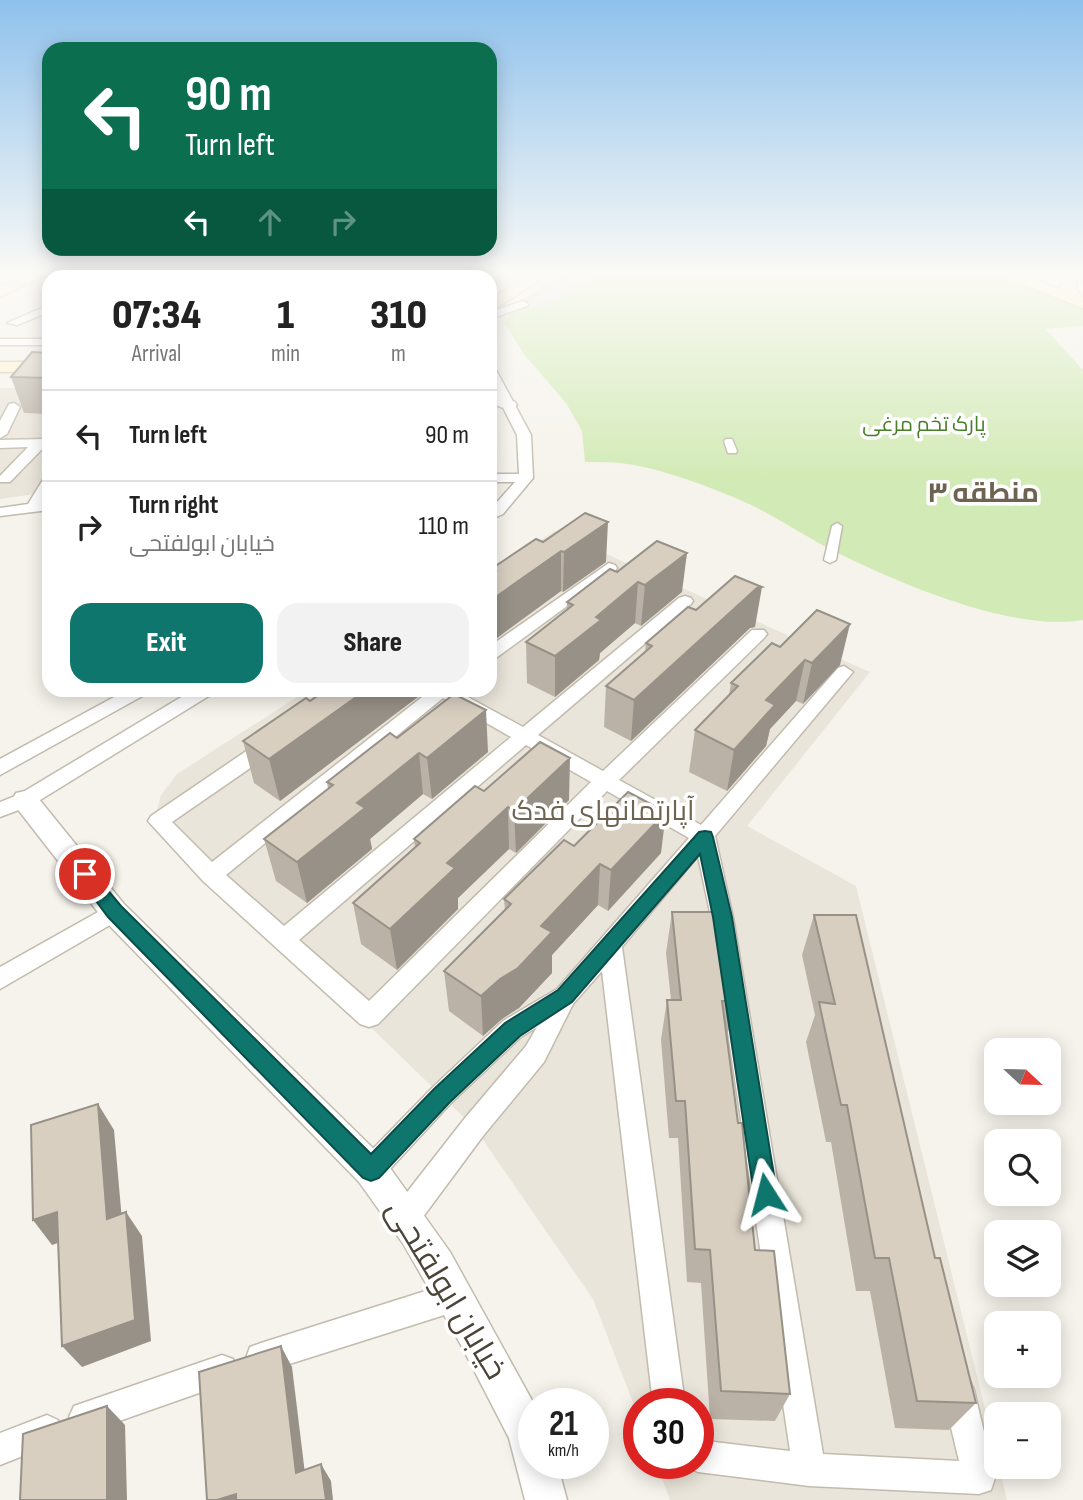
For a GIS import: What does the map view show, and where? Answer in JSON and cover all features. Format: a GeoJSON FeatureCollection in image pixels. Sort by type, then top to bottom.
{"type":"FeatureCollection","features":[{"type":"Feature","properties":{"kind":"main road"},"geometry":{"type":"LineString","coordinates":[[0,355],[42,355]]}},
{"type":"Feature","properties":{"kind":"main road"},"geometry":{"type":"LineString","coordinates":[[0,367],[42,367]]}},
{"type":"Feature","properties":{"kind":"street"},"geometry":{"type":"LineString","coordinates":[[0,342],[42,342]]}},
{"type":"Feature","properties":{"kind":"street"},"geometry":{"type":"LineString","coordinates":[[497,383],[524,435],[526,478],[497,512]]}},
{"type":"Feature","properties":{"kind":"street"},"geometry":{"type":"LineString","coordinates":[[497,400],[509,405]]}},
{"type":"Feature","properties":{"kind":"street"},"geometry":{"type":"LineString","coordinates":[[0,434],[15,407]]}},
{"type":"Feature","properties":{"kind":"street"},"geometry":{"type":"LineString","coordinates":[[0,444],[42,443]]}},
{"type":"Feature","properties":{"kind":"street"},"geometry":{"type":"LineString","coordinates":[[5,480],[42,445]]}},
{"type":"Feature","properties":{"kind":"street"},"geometry":{"type":"LineString","coordinates":[[497,483],[508,477]]}},
{"type":"Feature","properties":{"kind":"street"},"geometry":{"type":"LineString","coordinates":[[497,478],[526,478]]}},
{"type":"Feature","properties":{"kind":"street"},"geometry":{"type":"LineString","coordinates":[[0,512],[41,507]]}},
{"type":"Feature","properties":{"kind":"street"},"geometry":{"type":"LineString","coordinates":[[830,560],[837,526]]}},
{"type":"Feature","properties":{"kind":"street"},"geometry":{"type":"LineString","coordinates":[[497,649],[609,568]]}},
{"type":"Feature","properties":{"kind":"street"},"geometry":{"type":"LineString","coordinates":[[284,939],[685,601]]}},
{"type":"Feature","properties":{"kind":"street"},"geometry":{"type":"LineString","coordinates":[[282,736],[158,821],[211,876],[369,1016],[605,781],[758,634]]}},
{"type":"Feature","properties":{"kind":"street"},"geometry":{"type":"LineString","coordinates":[[407,1215],[474,1127],[535,1054],[565,996],[705,837],[844,672]]}},
{"type":"Feature","properties":{"kind":"street"},"geometry":{"type":"LineString","coordinates":[[0,768],[124,697]]}},
{"type":"Feature","properties":{"kind":"street"},"geometry":{"type":"LineString","coordinates":[[12,805],[194,697]]}},
{"type":"Feature","properties":{"kind":"street"},"geometry":{"type":"LineString","coordinates":[[211,876],[433,697]]}},
{"type":"Feature","properties":{"kind":"street"},"geometry":{"type":"LineString","coordinates":[[455,697],[705,837],[722,917],[809,1470]]}},
{"type":"Feature","properties":{"kind":"street","name":"خیابان ابولفتحی"},"geometry":{"type":"LineString","coordinates":[[12,805],[114,912],[371,1170],[407,1215],[457,1296],[518,1414]]}},
{"type":"Feature","properties":{"kind":"street"},"geometry":{"type":"LineString","coordinates":[[0,979],[114,912]]}},
{"type":"Feature","properties":{"kind":"street"},"geometry":{"type":"LineString","coordinates":[[610,945],[667,1388]]}},
{"type":"Feature","properties":{"kind":"street"},"geometry":{"type":"LineString","coordinates":[[371,1170],[441,1096],[512,1030],[565,996]]}},
{"type":"Feature","properties":{"kind":"street"},"geometry":{"type":"LineString","coordinates":[[0,1449],[163,1389],[457,1296]]}},
{"type":"Feature","properties":{"kind":"street"},"geometry":{"type":"LineString","coordinates":[[714,1458],[809,1470],[979,1478],[953,1370]]}},
{"type":"Feature","properties":{"kind":"street"},"geometry":{"type":"LineString","coordinates":[[540,1479],[546,1500]]}},
{"type":"Feature","properties":{"kind":"shaded area"},"geometry":{"type":"Polygon","coordinates":[[[0,388],[42,388],[42,493],[0,499],[0,388]]]}},
{"type":"Feature","properties":{"kind":"shaded area"},"geometry":{"type":"Polygon","coordinates":[[[555,531],[870,672],[747,826],[856,886],[984,1404],[984,1479],[1002,1479],[1007,1500],[670,1500],[662,1479],[714,1479],[714,1388],[627,1388],[593,1299],[474,1127],[169,833],[156,814],[161,795],[177,774],[297,697],[497,697],[497,568],[555,531]]]}},
{"type":"Feature","properties":{"kind":"green space","name":"پارک تخم مرغی"},"geometry":{"type":"Polygon","coordinates":[[[516,342],[1057,342],[1083,370],[1083,620],[1054,622],[1023,619],[956,602],[860,564],[776,518],[714,489],[641,466],[585,462],[582,431],[566,403],[516,342]]]}},
{"type":"Feature","properties":{"kind":"building"},"geometry":{"type":"Polygon","coordinates":[[[32,352],[42,353],[42,378],[11,377],[32,352]]]}},
{"type":"Feature","properties":{"kind":"building"},"geometry":{"type":"Polygon","coordinates":[[[585,513],[608,522],[497,596],[497,565],[536,539],[543,542],[585,513]]]}},
{"type":"Feature","properties":{"kind":"building"},"geometry":{"type":"Polygon","coordinates":[[[657,541],[687,553],[645,585],[638,582],[596,617],[601,620],[555,656],[526,642],[573,605],[567,602],[610,569],[617,572],[657,541]]]}},
{"type":"Feature","properties":{"kind":"building"},"geometry":{"type":"Polygon","coordinates":[[[735,576],[762,587],[757,588],[634,700],[606,686],[652,646],[646,643],[688,607],[696,610],[735,576]]]}},
{"type":"Feature","properties":{"kind":"building"},"geometry":{"type":"Polygon","coordinates":[[[817,610],[850,624],[812,663],[805,660],[766,700],[775,705],[734,750],[695,730],[738,686],[731,683],[772,643],[780,647],[817,610]]]}},
{"type":"Feature","properties":{"kind":"building"},"geometry":{"type":"Polygon","coordinates":[[[316,697],[356,697],[269,759],[243,741],[306,698],[310,701],[316,697]]]}},
{"type":"Feature","properties":{"kind":"building"},"geometry":{"type":"Polygon","coordinates":[[[450,697],[460,697],[486,710],[427,758],[419,753],[357,803],[365,808],[297,862],[264,839],[333,785],[327,782],[390,733],[397,738],[450,697]]]}},
{"type":"Feature","properties":{"kind":"building"},"geometry":{"type":"Polygon","coordinates":[[[540,742],[570,758],[514,811],[508,807],[447,863],[455,868],[390,929],[353,903],[420,843],[414,839],[475,786],[484,791],[540,742]]]}},
{"type":"Feature","properties":{"kind":"building"},"geometry":{"type":"Polygon","coordinates":[[[628,792],[666,812],[611,870],[600,864],[541,926],[552,932],[518,968],[481,996],[444,971],[511,904],[504,899],[564,840],[574,846],[628,792]]]}},
{"type":"Feature","properties":{"kind":"building"},"geometry":{"type":"Polygon","coordinates":[[[672,912],[722,912],[735,1001],[722,1001],[738,1123],[742,1123],[755,1250],[774,1251],[790,1394],[721,1391],[710,1250],[695,1249],[685,1101],[676,1101],[667,1000],[681,1000],[672,912]]]}},
{"type":"Feature","properties":{"kind":"building"},"geometry":{"type":"Polygon","coordinates":[[[814,915],[856,915],[935,1258],[940,1258],[976,1403],[917,1401],[889,1258],[875,1258],[847,1105],[841,1105],[819,1002],[835,1004],[814,915]]]}},
{"type":"Feature","properties":{"kind":"building"},"geometry":{"type":"Polygon","coordinates":[[[98,1104],[107,1219],[126,1212],[135,1320],[62,1346],[57,1212],[33,1220],[31,1125],[98,1104]]]}},
{"type":"Feature","properties":{"kind":"building"},"geometry":{"type":"Polygon","coordinates":[[[281,1346],[296,1473],[321,1464],[326,1500],[236,1500],[236,1494],[207,1500],[199,1372],[281,1346]]]}},
{"type":"Feature","properties":{"kind":"building"},"geometry":{"type":"Polygon","coordinates":[[[107,1406],[107,1500],[20,1500],[23,1434],[107,1406]]]}},
{"type":"Feature","properties":{"kind":"district","name":"منطقه ۳"},"geometry":{"type":"Point","coordinates":[983,493]}},
{"type":"Feature","properties":{"kind":"district","name":"آپارتمانهای فدک"},"geometry":{"type":"Point","coordinates":[603,811]}},
{"type":"Feature","properties":{"kind":"route"},"geometry":{"type":"LineString","coordinates":[[85,874],[114,912],[371,1170],[441,1096],[512,1030],[565,996],[705,837],[722,917],[766,1194]]}}]}
